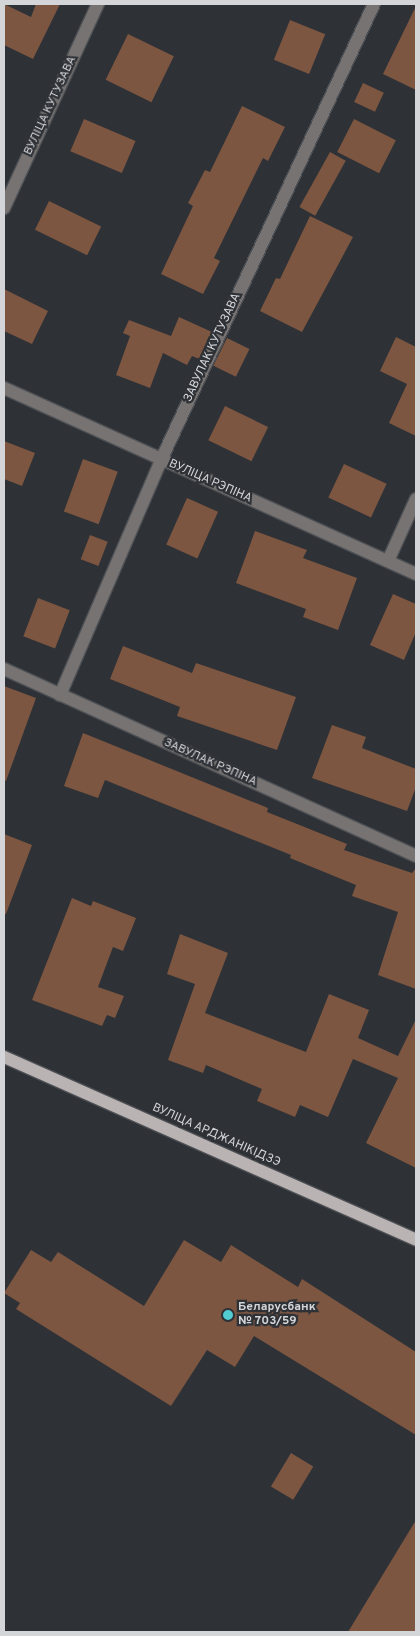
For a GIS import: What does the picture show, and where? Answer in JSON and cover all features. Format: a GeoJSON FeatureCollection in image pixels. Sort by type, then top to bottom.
{"type":"FeatureCollection","features":[{"type":"Feature","properties":{"kind":"main road","name":"ВУЛІЦА АРДЖАНІКІДЗЭ"},"geometry":{"type":"LineString","coordinates":[[4,1057],[416,1240]]}},
{"type":"Feature","properties":{"kind":"street","name":"ВУЛІЦА КУТУЗАВА"},"geometry":{"type":"LineString","coordinates":[[4,208],[98,4]]}},
{"type":"Feature","properties":{"kind":"street","name":"ЗАВУЛАК КУТУЗАВА"},"geometry":{"type":"LineString","coordinates":[[60,695],[161,460],[374,4]]}},
{"type":"Feature","properties":{"kind":"street","name":"ВУЛІЦА РЭПІНА"},"geometry":{"type":"LineString","coordinates":[[4,388],[416,574]]}},
{"type":"Feature","properties":{"kind":"street"},"geometry":{"type":"LineString","coordinates":[[388,561],[416,499]]}},
{"type":"Feature","properties":{"kind":"street","name":"ЗАВУЛАК РЭПІНА"},"geometry":{"type":"LineString","coordinates":[[4,668],[416,856]]}},
{"type":"Feature","properties":{"kind":"building"},"geometry":{"type":"Polygon","coordinates":[[[4,4],[31,17],[36,4],[60,4],[33,59],[4,45],[4,4]]]}},
{"type":"Feature","properties":{"kind":"building"},"geometry":{"type":"Polygon","coordinates":[[[416,6],[416,90],[383,74],[416,6]]]}},
{"type":"Feature","properties":{"kind":"building"},"geometry":{"type":"Polygon","coordinates":[[[290,20],[325,34],[309,74],[274,60],[290,20]]]}},
{"type":"Feature","properties":{"kind":"building"},"geometry":{"type":"Polygon","coordinates":[[[128,34],[174,56],[151,102],[106,80],[128,34]]]}},
{"type":"Feature","properties":{"kind":"building"},"geometry":{"type":"Polygon","coordinates":[[[363,83],[384,93],[375,112],[354,102],[363,83]]]}},
{"type":"Feature","properties":{"kind":"building"},"geometry":{"type":"Polygon","coordinates":[[[242,106],[285,127],[268,161],[263,158],[214,258],[220,261],[203,294],[161,274],[193,206],[188,203],[205,170],[210,172],[242,106]]]}},
{"type":"Feature","properties":{"kind":"building"},"geometry":{"type":"Polygon","coordinates":[[[84,119],[136,141],[122,173],[70,151],[84,119]]]}},
{"type":"Feature","properties":{"kind":"building"},"geometry":{"type":"Polygon","coordinates":[[[354,119],[396,140],[379,173],[337,152],[354,119]]]}},
{"type":"Feature","properties":{"kind":"building"},"geometry":{"type":"Polygon","coordinates":[[[330,152],[346,161],[315,216],[299,207],[330,152]]]}},
{"type":"Feature","properties":{"kind":"building"},"geometry":{"type":"Polygon","coordinates":[[[49,201],[101,226],[87,255],[35,230],[49,201]]]}},
{"type":"Feature","properties":{"kind":"building"},"geometry":{"type":"Polygon","coordinates":[[[310,216],[353,237],[302,332],[260,311],[276,278],[280,279],[310,216]]]}},
{"type":"Feature","properties":{"kind":"building"},"geometry":{"type":"Polygon","coordinates":[[[4,289],[48,311],[32,344],[4,331],[4,289]]]}},
{"type":"Feature","properties":{"kind":"building"},"geometry":{"type":"Polygon","coordinates":[[[179,317],[212,332],[199,359],[192,356],[187,365],[163,353],[150,388],[116,375],[130,336],[123,333],[129,320],[171,336],[179,317]]]}},
{"type":"Feature","properties":{"kind":"building"},"geometry":{"type":"Polygon","coordinates":[[[396,337],[416,347],[416,436],[389,423],[407,384],[380,371],[396,337]]]}},
{"type":"Feature","properties":{"kind":"building"},"geometry":{"type":"Polygon","coordinates":[[[227,338],[249,349],[236,377],[213,366],[227,338]]]}},
{"type":"Feature","properties":{"kind":"building"},"geometry":{"type":"Polygon","coordinates":[[[225,406],[268,427],[251,461],[208,440],[225,406]]]}},
{"type":"Feature","properties":{"kind":"building"},"geometry":{"type":"Polygon","coordinates":[[[4,441],[35,453],[22,486],[4,479],[4,441]]]}},
{"type":"Feature","properties":{"kind":"building"},"geometry":{"type":"Polygon","coordinates":[[[83,459],[118,472],[99,524],[64,512],[83,459]]]}},
{"type":"Feature","properties":{"kind":"building"},"geometry":{"type":"Polygon","coordinates":[[[344,464],[387,484],[371,517],[328,498],[344,464]]]}},
{"type":"Feature","properties":{"kind":"building"},"geometry":{"type":"Polygon","coordinates":[[[187,498],[218,512],[197,558],[166,545],[187,498]]]}},
{"type":"Feature","properties":{"kind":"building"},"geometry":{"type":"Polygon","coordinates":[[[255,531],[307,550],[303,558],[357,578],[338,630],[303,617],[306,609],[236,583],[255,531]]]}},
{"type":"Feature","properties":{"kind":"building"},"geometry":{"type":"Polygon","coordinates":[[[90,535],[108,542],[98,566],[81,559],[90,535]]]}},
{"type":"Feature","properties":{"kind":"building"},"geometry":{"type":"Polygon","coordinates":[[[393,594],[416,604],[416,632],[404,660],[370,645],[393,594]]]}},
{"type":"Feature","properties":{"kind":"building"},"geometry":{"type":"Polygon","coordinates":[[[38,598],[70,610],[55,648],[23,636],[38,598]]]}},
{"type":"Feature","properties":{"kind":"building"},"geometry":{"type":"Polygon","coordinates":[[[123,646],[192,673],[196,663],[296,697],[277,750],[177,716],[180,707],[110,679],[123,646]]]}},
{"type":"Feature","properties":{"kind":"building"},"geometry":{"type":"Polygon","coordinates":[[[4,686],[36,698],[6,781],[4,780],[4,686]]]}},
{"type":"Feature","properties":{"kind":"building"},"geometry":{"type":"Polygon","coordinates":[[[332,725],[366,737],[362,748],[416,769],[416,787],[407,811],[312,778],[332,725]]]}},
{"type":"Feature","properties":{"kind":"building"},"geometry":{"type":"Polygon","coordinates":[[[83,733],[268,808],[267,812],[347,844],[344,850],[412,873],[416,868],[416,989],[378,975],[398,912],[352,896],[356,885],[290,858],[291,855],[105,780],[98,798],[64,786],[83,733]]]}},
{"type":"Feature","properties":{"kind":"building"},"geometry":{"type":"Polygon","coordinates":[[[4,834],[32,845],[6,914],[4,914],[4,834]]]}},
{"type":"Feature","properties":{"kind":"building"},"geometry":{"type":"Polygon","coordinates":[[[72,898],[91,906],[93,901],[136,918],[123,951],[113,947],[98,987],[124,996],[115,1018],[107,1015],[102,1026],[32,1000],[72,898]]]}},
{"type":"Feature","properties":{"kind":"building"},"geometry":{"type":"Polygon","coordinates":[[[180,934],[228,953],[205,1013],[306,1052],[329,994],[369,1010],[358,1038],[398,1056],[416,1019],[416,1168],[366,1143],[398,1078],[353,1059],[328,1117],[300,1105],[295,1117],[257,1101],[262,1089],[206,1065],[203,1073],[168,1060],[195,984],[167,974],[180,934]]]}},
{"type":"Feature","properties":{"kind":"building"},"geometry":{"type":"Polygon","coordinates":[[[184,1240],[221,1262],[231,1245],[298,1287],[302,1279],[416,1352],[416,1435],[254,1336],[235,1367],[207,1350],[171,1406],[16,1309],[20,1303],[4,1293],[31,1250],[51,1262],[58,1252],[144,1306],[184,1240]]]}},
{"type":"Feature","properties":{"kind":"building"},"geometry":{"type":"Polygon","coordinates":[[[291,1453],[313,1466],[293,1500],[271,1486],[291,1453]]]}},
{"type":"Feature","properties":{"kind":"building"},"geometry":{"type":"Polygon","coordinates":[[[416,1520],[416,1632],[348,1632],[416,1520]]]}},
{"type":"Feature","properties":{"kind":"place","name":"Беларусбанк № 703/59"},"geometry":{"type":"Point","coordinates":[228,1315]}}]}
